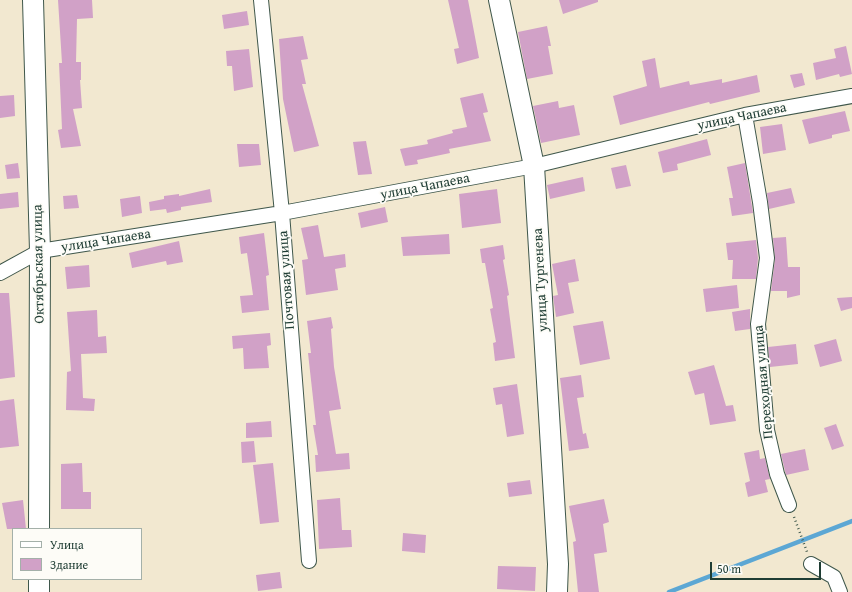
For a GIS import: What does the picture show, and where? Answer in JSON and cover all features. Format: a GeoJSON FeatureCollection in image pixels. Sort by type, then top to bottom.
{"type":"FeatureCollection","features":[{"type":"Feature","properties":{"kind":"main road","name":"Октябрьская улица"},"geometry":{"type":"LineString","coordinates":[[33,0],[40,251],[39,528]]}},
{"type":"Feature","properties":{"kind":"main road","name":"улица Тургенева"},"geometry":{"type":"LineString","coordinates":[[499,0],[534,166],[558,564],[557,592]]}},
{"type":"Feature","properties":{"kind":"main road"},"geometry":{"type":"LineString","coordinates":[[39,580],[39,592]]}},
{"type":"Feature","properties":{"kind":"street","name":"Почтовая улица"},"geometry":{"type":"LineString","coordinates":[[261,0],[282,213],[309,561]]}},
{"type":"Feature","properties":{"kind":"street","name":"улица Чапаева"},"geometry":{"type":"LineString","coordinates":[[0,273],[40,251],[282,213],[534,166],[745,115],[852,96]]}},
{"type":"Feature","properties":{"kind":"street","name":"Переходная улица"},"geometry":{"type":"LineString","coordinates":[[745,115],[760,202],[767,258],[758,324],[767,430],[776,474],[789,504]]}},
{"type":"Feature","properties":{"kind":"street"},"geometry":{"type":"LineString","coordinates":[[811,564],[834,577],[840,592]]}},
{"type":"Feature","properties":{"kind":"path"},"geometry":{"type":"LineString","coordinates":[[789,504],[811,564]]}},
{"type":"Feature","properties":{"kind":"building"},"geometry":{"type":"Polygon","coordinates":[[[58,0],[92,0],[93,18],[77,19],[76,62],[81,62],[80,80],[82,108],[73,109],[81,146],[61,148],[58,130],[62,129],[59,63],[62,63],[58,0]]]}},
{"type":"Feature","properties":{"kind":"building"},"geometry":{"type":"Polygon","coordinates":[[[448,0],[468,0],[479,58],[457,64],[454,49],[459,48],[448,0]]]}},
{"type":"Feature","properties":{"kind":"building"},"geometry":{"type":"Polygon","coordinates":[[[559,0],[598,0],[598,2],[563,14],[559,0]]]}},
{"type":"Feature","properties":{"kind":"building"},"geometry":{"type":"Polygon","coordinates":[[[247,11],[249,25],[224,29],[222,15],[247,11]]]}},
{"type":"Feature","properties":{"kind":"building"},"geometry":{"type":"Polygon","coordinates":[[[547,26],[551,46],[548,46],[553,74],[527,79],[518,32],[547,26]]]}},
{"type":"Feature","properties":{"kind":"building"},"geometry":{"type":"Polygon","coordinates":[[[303,36],[308,59],[301,60],[306,84],[302,84],[319,146],[294,152],[283,99],[279,39],[303,36]]]}},
{"type":"Feature","properties":{"kind":"building"},"geometry":{"type":"Polygon","coordinates":[[[846,46],[852,74],[840,77],[839,74],[816,80],[813,63],[836,58],[834,49],[846,46]]]}},
{"type":"Feature","properties":{"kind":"building"},"geometry":{"type":"Polygon","coordinates":[[[249,49],[253,87],[234,91],[232,66],[227,66],[226,51],[249,49]]]}},
{"type":"Feature","properties":{"kind":"building"},"geometry":{"type":"Polygon","coordinates":[[[655,58],[660,88],[689,81],[690,85],[722,79],[722,83],[757,75],[760,92],[710,104],[709,102],[620,125],[613,96],[647,86],[642,61],[655,58]]]}},
{"type":"Feature","properties":{"kind":"building"},"geometry":{"type":"Polygon","coordinates":[[[802,73],[805,85],[794,88],[790,75],[802,73]]]}},
{"type":"Feature","properties":{"kind":"building"},"geometry":{"type":"Polygon","coordinates":[[[483,93],[488,112],[483,113],[491,141],[449,149],[450,153],[417,160],[418,164],[405,166],[400,149],[428,144],[427,140],[453,133],[452,130],[467,127],[460,98],[483,93]]]}},
{"type":"Feature","properties":{"kind":"building"},"geometry":{"type":"Polygon","coordinates":[[[14,95],[15,116],[0,118],[0,96],[14,95]]]}},
{"type":"Feature","properties":{"kind":"building"},"geometry":{"type":"Polygon","coordinates":[[[558,101],[559,108],[574,105],[580,135],[541,143],[533,106],[558,101]]]}},
{"type":"Feature","properties":{"kind":"building"},"geometry":{"type":"Polygon","coordinates":[[[845,111],[850,131],[832,135],[832,138],[809,144],[802,120],[845,111]]]}},
{"type":"Feature","properties":{"kind":"building"},"geometry":{"type":"Polygon","coordinates":[[[782,124],[786,150],[763,154],[760,127],[782,124]]]}},
{"type":"Feature","properties":{"kind":"building"},"geometry":{"type":"Polygon","coordinates":[[[707,139],[711,155],[677,164],[678,170],[663,173],[658,152],[707,139]]]}},
{"type":"Feature","properties":{"kind":"building"},"geometry":{"type":"Polygon","coordinates":[[[366,141],[372,174],[358,175],[353,142],[366,141]]]}},
{"type":"Feature","properties":{"kind":"building"},"geometry":{"type":"Polygon","coordinates":[[[237,144],[259,144],[261,165],[239,167],[237,144]]]}},
{"type":"Feature","properties":{"kind":"building"},"geometry":{"type":"Polygon","coordinates":[[[18,163],[20,178],[7,179],[5,165],[18,163]]]}},
{"type":"Feature","properties":{"kind":"building"},"geometry":{"type":"Polygon","coordinates":[[[745,163],[753,213],[732,216],[729,198],[733,198],[727,167],[745,163]]]}},
{"type":"Feature","properties":{"kind":"building"},"geometry":{"type":"Polygon","coordinates":[[[626,165],[631,186],[616,189],[611,168],[626,165]]]}},
{"type":"Feature","properties":{"kind":"building"},"geometry":{"type":"Polygon","coordinates":[[[583,177],[585,191],[550,199],[547,185],[583,177]]]}},
{"type":"Feature","properties":{"kind":"building"},"geometry":{"type":"Polygon","coordinates":[[[791,188],[795,203],[769,209],[767,193],[791,188]]]}},
{"type":"Feature","properties":{"kind":"building"},"geometry":{"type":"Polygon","coordinates":[[[210,189],[212,202],[181,207],[181,210],[167,213],[166,209],[150,211],[149,202],[164,199],[164,196],[179,194],[179,196],[210,189]]]}},
{"type":"Feature","properties":{"kind":"building"},"geometry":{"type":"Polygon","coordinates":[[[497,189],[501,223],[462,228],[459,194],[497,189]]]}},
{"type":"Feature","properties":{"kind":"building"},"geometry":{"type":"Polygon","coordinates":[[[18,192],[19,207],[0,209],[0,194],[18,192]]]}},
{"type":"Feature","properties":{"kind":"building"},"geometry":{"type":"Polygon","coordinates":[[[77,195],[79,208],[64,209],[63,196],[77,195]]]}},
{"type":"Feature","properties":{"kind":"building"},"geometry":{"type":"Polygon","coordinates":[[[140,196],[142,213],[122,217],[120,199],[140,196]]]}},
{"type":"Feature","properties":{"kind":"building"},"geometry":{"type":"Polygon","coordinates":[[[385,207],[388,222],[361,228],[358,213],[385,207]]]}},
{"type":"Feature","properties":{"kind":"building"},"geometry":{"type":"Polygon","coordinates":[[[318,225],[324,257],[345,254],[346,267],[335,269],[338,290],[306,295],[302,260],[308,259],[301,228],[318,225]]]}},
{"type":"Feature","properties":{"kind":"building"},"geometry":{"type":"Polygon","coordinates":[[[264,233],[269,275],[266,276],[269,310],[242,313],[240,296],[253,295],[247,253],[241,254],[239,237],[264,233]]]}},
{"type":"Feature","properties":{"kind":"building"},"geometry":{"type":"Polygon","coordinates":[[[449,234],[450,254],[403,256],[401,237],[449,234]]]}},
{"type":"Feature","properties":{"kind":"building"},"geometry":{"type":"Polygon","coordinates":[[[786,237],[788,267],[800,267],[800,295],[787,298],[787,291],[771,291],[775,259],[773,238],[786,237]]]}},
{"type":"Feature","properties":{"kind":"building"},"geometry":{"type":"Polygon","coordinates":[[[756,240],[758,258],[756,279],[732,279],[733,260],[728,260],[726,243],[756,240]]]}},
{"type":"Feature","properties":{"kind":"building"},"geometry":{"type":"Polygon","coordinates":[[[179,241],[183,262],[167,265],[166,261],[132,268],[129,253],[179,241]]]}},
{"type":"Feature","properties":{"kind":"building"},"geometry":{"type":"Polygon","coordinates":[[[503,245],[505,259],[503,260],[509,295],[507,296],[515,358],[495,361],[493,343],[496,342],[490,309],[493,308],[485,263],[482,263],[480,249],[503,245]]]}},
{"type":"Feature","properties":{"kind":"building"},"geometry":{"type":"Polygon","coordinates":[[[575,259],[579,281],[568,283],[574,313],[556,317],[553,296],[558,295],[552,264],[575,259]]]}},
{"type":"Feature","properties":{"kind":"building"},"geometry":{"type":"Polygon","coordinates":[[[89,265],[90,287],[67,289],[65,267],[89,265]]]}},
{"type":"Feature","properties":{"kind":"building"},"geometry":{"type":"Polygon","coordinates":[[[737,285],[739,308],[706,312],[703,289],[737,285]]]}},
{"type":"Feature","properties":{"kind":"building"},"geometry":{"type":"Polygon","coordinates":[[[0,293],[9,293],[15,377],[0,379],[0,293]]]}},
{"type":"Feature","properties":{"kind":"building"},"geometry":{"type":"Polygon","coordinates":[[[852,297],[852,308],[841,311],[837,298],[852,297]]]}},
{"type":"Feature","properties":{"kind":"building"},"geometry":{"type":"Polygon","coordinates":[[[750,309],[750,329],[735,331],[732,312],[750,309]]]}},
{"type":"Feature","properties":{"kind":"building"},"geometry":{"type":"Polygon","coordinates":[[[97,310],[98,337],[106,336],[107,353],[81,354],[83,398],[95,399],[94,411],[66,410],[67,372],[71,371],[67,312],[97,310]]]}},
{"type":"Feature","properties":{"kind":"building"},"geometry":{"type":"Polygon","coordinates":[[[331,317],[333,328],[331,329],[334,367],[341,409],[329,411],[336,454],[349,453],[350,469],[316,472],[315,455],[318,455],[313,425],[316,425],[308,353],[311,353],[307,321],[331,317]]]}},
{"type":"Feature","properties":{"kind":"building"},"geometry":{"type":"Polygon","coordinates":[[[603,321],[610,359],[580,365],[573,326],[603,321]]]}},
{"type":"Feature","properties":{"kind":"building"},"geometry":{"type":"Polygon","coordinates":[[[270,333],[271,345],[267,346],[269,368],[244,369],[243,348],[233,349],[232,336],[270,333]]]}},
{"type":"Feature","properties":{"kind":"building"},"geometry":{"type":"Polygon","coordinates":[[[836,339],[842,361],[820,367],[814,345],[836,339]]]}},
{"type":"Feature","properties":{"kind":"building"},"geometry":{"type":"Polygon","coordinates":[[[796,344],[798,364],[770,367],[768,347],[796,344]]]}},
{"type":"Feature","properties":{"kind":"building"},"geometry":{"type":"Polygon","coordinates":[[[714,365],[726,406],[733,405],[736,421],[710,425],[704,393],[695,395],[688,372],[714,365]]]}},
{"type":"Feature","properties":{"kind":"building"},"geometry":{"type":"Polygon","coordinates":[[[581,375],[584,397],[577,398],[583,434],[586,433],[589,448],[569,451],[560,378],[581,375]]]}},
{"type":"Feature","properties":{"kind":"building"},"geometry":{"type":"Polygon","coordinates":[[[517,384],[524,434],[507,437],[502,404],[496,405],[493,388],[517,384]]]}},
{"type":"Feature","properties":{"kind":"building"},"geometry":{"type":"Polygon","coordinates":[[[14,399],[19,446],[0,448],[0,401],[14,399]]]}},
{"type":"Feature","properties":{"kind":"building"},"geometry":{"type":"Polygon","coordinates":[[[271,421],[272,437],[246,438],[246,423],[271,421]]]}},
{"type":"Feature","properties":{"kind":"building"},"geometry":{"type":"Polygon","coordinates":[[[836,424],[844,446],[832,450],[824,428],[836,424]]]}},
{"type":"Feature","properties":{"kind":"building"},"geometry":{"type":"Polygon","coordinates":[[[254,441],[256,462],[242,463],[241,442],[254,441]]]}},
{"type":"Feature","properties":{"kind":"building"},"geometry":{"type":"Polygon","coordinates":[[[805,449],[809,470],[786,475],[781,454],[805,449]]]}},
{"type":"Feature","properties":{"kind":"building"},"geometry":{"type":"Polygon","coordinates":[[[759,450],[760,459],[765,458],[770,479],[765,480],[768,492],[748,497],[745,483],[750,481],[744,453],[759,450]]]}},
{"type":"Feature","properties":{"kind":"building"},"geometry":{"type":"Polygon","coordinates":[[[82,463],[83,492],[91,492],[91,509],[61,509],[61,464],[82,463]]]}},
{"type":"Feature","properties":{"kind":"building"},"geometry":{"type":"Polygon","coordinates":[[[273,463],[279,522],[260,524],[253,465],[273,463]]]}},
{"type":"Feature","properties":{"kind":"building"},"geometry":{"type":"Polygon","coordinates":[[[530,480],[532,494],[509,497],[507,483],[530,480]]]}},
{"type":"Feature","properties":{"kind":"building"},"geometry":{"type":"Polygon","coordinates":[[[340,498],[342,530],[351,530],[352,547],[319,549],[317,500],[340,498]]]}},
{"type":"Feature","properties":{"kind":"building"},"geometry":{"type":"Polygon","coordinates":[[[604,499],[609,522],[603,524],[607,552],[594,554],[599,592],[578,592],[573,542],[576,541],[569,506],[604,499]]]}},
{"type":"Feature","properties":{"kind":"building"},"geometry":{"type":"Polygon","coordinates":[[[23,500],[26,528],[7,529],[2,503],[23,500]]]}},
{"type":"Feature","properties":{"kind":"building"},"geometry":{"type":"Polygon","coordinates":[[[403,533],[426,535],[425,553],[402,551],[403,533]]]}},
{"type":"Feature","properties":{"kind":"building"},"geometry":{"type":"Polygon","coordinates":[[[498,566],[536,567],[535,591],[497,589],[498,566]]]}},
{"type":"Feature","properties":{"kind":"building"},"geometry":{"type":"Polygon","coordinates":[[[280,572],[282,588],[258,591],[256,575],[280,572]]]}},
{"type":"Feature","properties":{"kind":"waterway"},"geometry":{"type":"LineString","coordinates":[[669,592],[852,521]]}}]}
